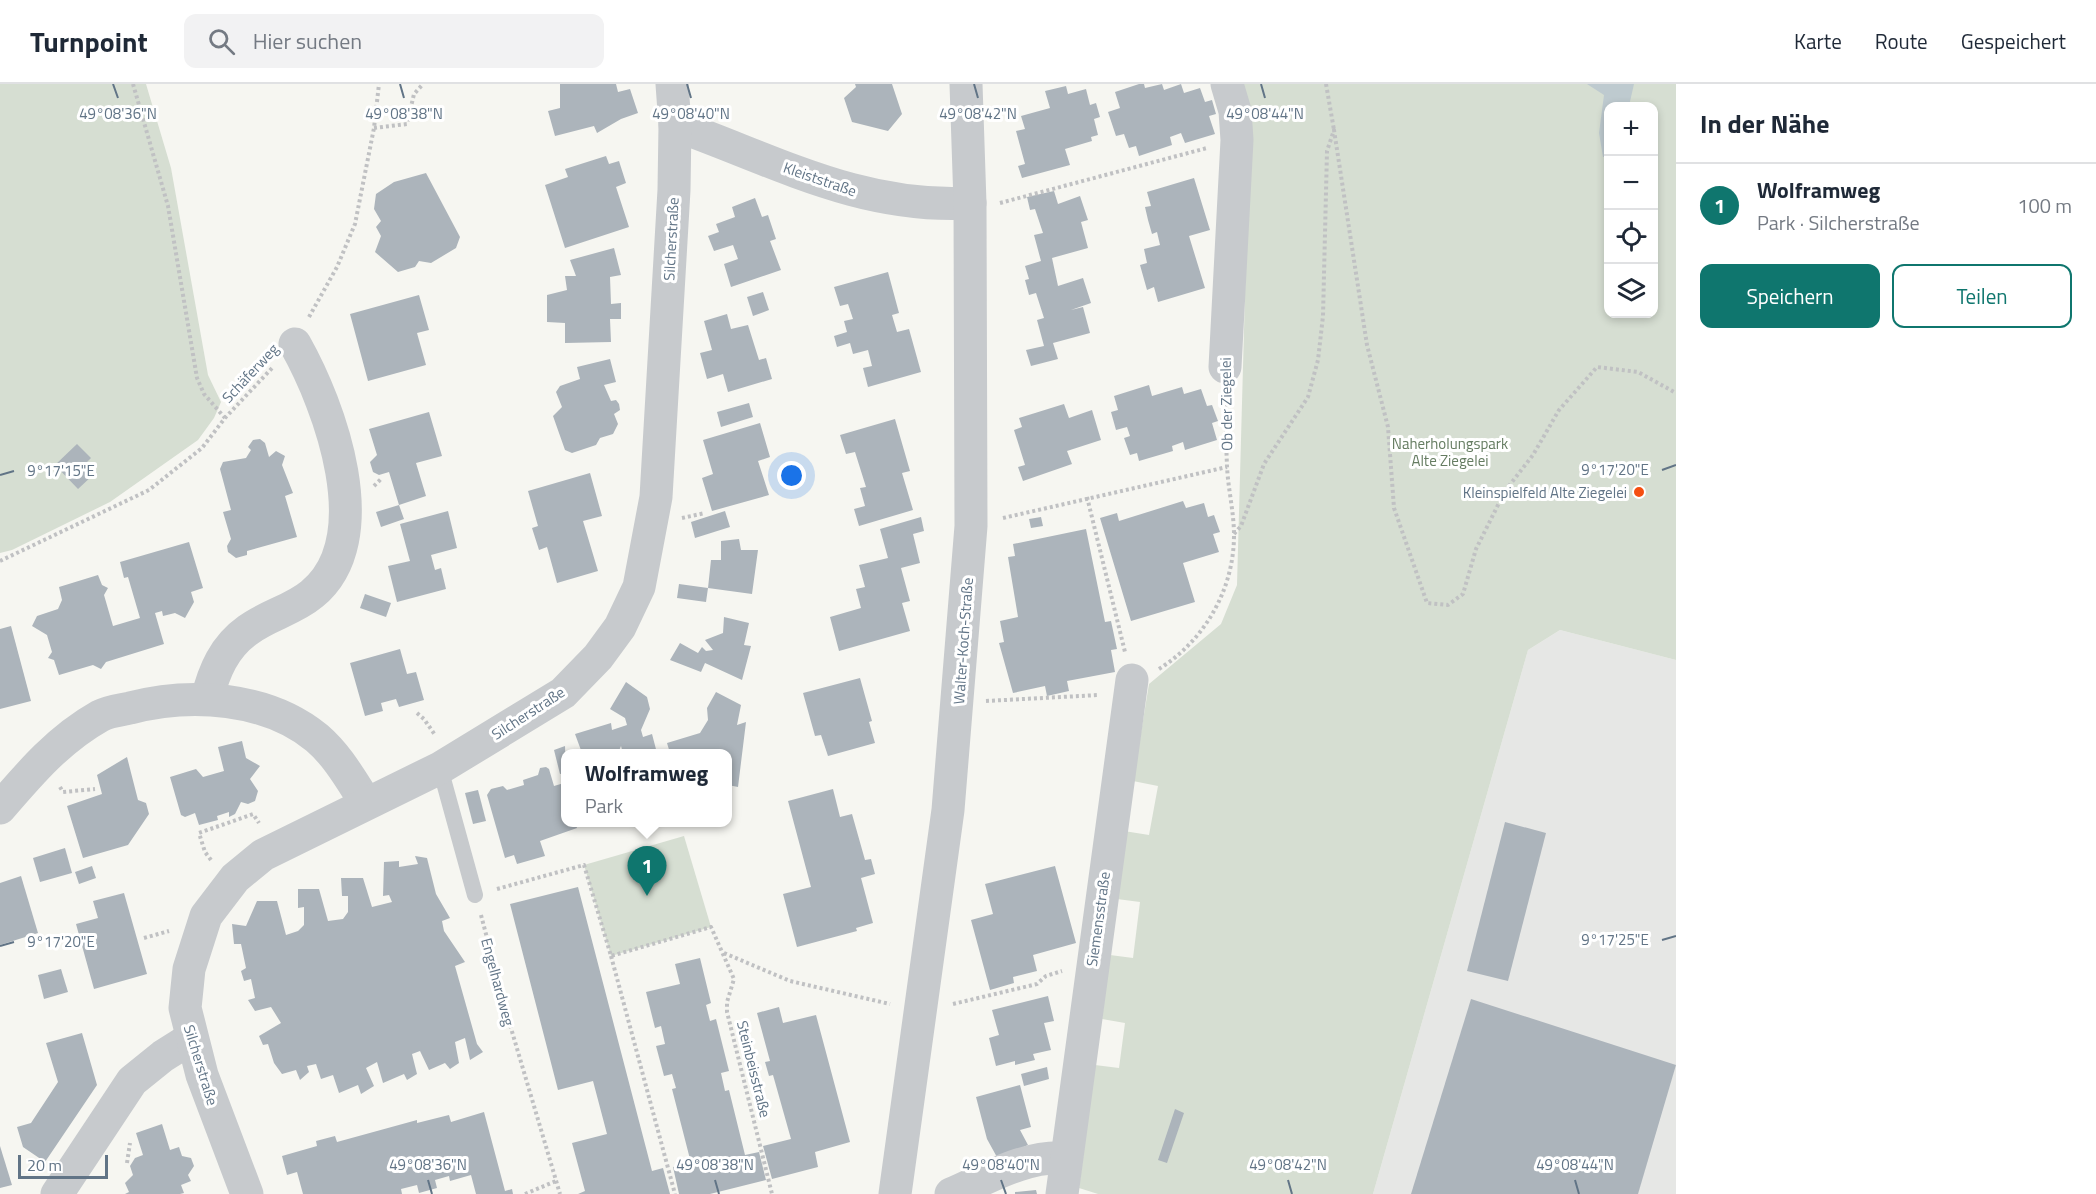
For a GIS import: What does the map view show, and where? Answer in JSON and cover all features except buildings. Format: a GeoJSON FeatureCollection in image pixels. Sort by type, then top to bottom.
{"type":"FeatureCollection","features":[{"type":"Feature","properties":{"kind":"street","name":"Silcherstraße"},"geometry":{"type":"LineString","coordinates":[[247,1194],[190,1040],[185,1008],[189,969],[206,916],[235,878],[263,855],[440,768],[563,693],[598,657],[620,627],[639,587],[656,497],[675,125],[672,84]]}},
{"type":"Feature","properties":{"kind":"street","name":"Walter-Koch-Straße"},"geometry":{"type":"LineString","coordinates":[[895,1194],[948,810],[971,526],[970,207],[966,84]]}},
{"type":"Feature","properties":{"kind":"street","name":"Ob der Ziegelei"},"geometry":{"type":"LineString","coordinates":[[1225,367],[1237,140],[1235,111],[1227,84]]}},
{"type":"Feature","properties":{"kind":"street","name":"Kleiststraße"},"geometry":{"type":"LineString","coordinates":[[675,125],[831,185],[872,197],[914,204],[970,207]]}},
{"type":"Feature","properties":{"kind":"street"},"geometry":{"type":"LineString","coordinates":[[207,699],[214,672],[226,651],[249,629],[313,594],[331,574],[343,547],[346,515],[344,482],[329,426],[309,370],[295,344]]}},
{"type":"Feature","properties":{"kind":"street","name":"Siemensstraße"},"geometry":{"type":"LineString","coordinates":[[1062,1194],[1065,1158],[1131,687]]}},
{"type":"Feature","properties":{"kind":"street"},"geometry":{"type":"LineString","coordinates":[[0,808],[45,756],[64,740],[102,715],[158,700],[207,699],[260,709],[291,721],[308,732],[336,757],[366,803]]}},
{"type":"Feature","properties":{"kind":"street"},"geometry":{"type":"LineString","coordinates":[[57,1194],[132,1081],[163,1056],[190,1040]]}},
{"type":"Feature","properties":{"kind":"street"},"geometry":{"type":"LineString","coordinates":[[951,1194],[1030,1161],[1048,1156],[1065,1158]]}},
{"type":"Feature","properties":{"kind":"lane"},"geometry":{"type":"LineString","coordinates":[[440,768],[475,895]]}},
{"type":"Feature","properties":{"kind":"path","name":"Schäferweg"},"geometry":{"type":"LineString","coordinates":[[133,84],[168,206],[198,378],[204,394],[225,417],[295,344],[337,267],[355,224],[374,128],[379,84]]}},
{"type":"Feature","properties":{"kind":"path"},"geometry":{"type":"LineString","coordinates":[[374,128],[407,124],[414,94],[423,84]]}},
{"type":"Feature","properties":{"kind":"path"},"geometry":{"type":"LineString","coordinates":[[1326,84],[1367,345],[1388,427],[1394,508],[1427,603],[1449,605],[1463,594],[1476,549],[1505,491],[1533,455],[1559,410],[1597,367],[1638,372],[1676,393]]}},
{"type":"Feature","properties":{"kind":"path"},"geometry":{"type":"LineString","coordinates":[[1234,534],[1241,526],[1264,464],[1308,397],[1318,360],[1323,316],[1327,151],[1334,130]]}},
{"type":"Feature","properties":{"kind":"path"},"geometry":{"type":"LineString","coordinates":[[970,207],[1054,191],[1237,140]]}},
{"type":"Feature","properties":{"kind":"path","name":"Ob der Ziegelei"},"geometry":{"type":"LineString","coordinates":[[1131,687],[1176,658],[1208,622],[1219,605],[1227,580],[1234,534],[1227,467],[1225,367]]}},
{"type":"Feature","properties":{"kind":"path"},"geometry":{"type":"LineString","coordinates":[[0,561],[149,490],[202,448],[225,417]]}},
{"type":"Feature","properties":{"kind":"path"},"geometry":{"type":"LineString","coordinates":[[971,526],[1087,497],[1227,467]]}},
{"type":"Feature","properties":{"kind":"path"},"geometry":{"type":"LineString","coordinates":[[958,703],[1131,687],[1087,497]]}},
{"type":"Feature","properties":{"kind":"path"},"geometry":{"type":"LineString","coordinates":[[417,713],[432,730]]}},
{"type":"Feature","properties":{"kind":"path"},"geometry":{"type":"LineString","coordinates":[[199,833],[253,814],[276,848]]}},
{"type":"Feature","properties":{"kind":"path"},"geometry":{"type":"LineString","coordinates":[[475,895],[584,865],[675,1194]]}},
{"type":"Feature","properties":{"kind":"path","name":"Engelhardweg"},"geometry":{"type":"LineString","coordinates":[[475,895],[508,1018],[560,1194]]}},
{"type":"Feature","properties":{"kind":"path","name":"Steinbeisstraße"},"geometry":{"type":"LineString","coordinates":[[610,956],[711,927],[734,979],[727,1002],[727,1012],[772,1194]]}},
{"type":"Feature","properties":{"kind":"path"},"geometry":{"type":"LineString","coordinates":[[144,938],[170,930]]}},
{"type":"Feature","properties":{"kind":"path"},"geometry":{"type":"LineString","coordinates":[[724,952],[790,981],[922,1011],[1037,984],[1046,976],[1092,963]]}},
{"type":"Feature","properties":{"kind":"path"},"geometry":{"type":"LineString","coordinates":[[127,1163],[131,1142]]}},
{"type":"Feature","properties":{"kind":"path"},"geometry":{"type":"LineString","coordinates":[[525,1194],[556,1181]]}},
{"type":"Feature","properties":{"kind":"shaded area"},"geometry":{"type":"Polygon","coordinates":[[[1587,84],[1634,84],[1630,102],[1604,102],[1603,157],[1599,133],[1604,95],[1587,84]]]}},
{"type":"Feature","properties":{"kind":"shaded area"},"geometry":{"type":"Polygon","coordinates":[[[1560,630],[1676,660],[1676,1194],[1373,1194],[1528,650],[1560,630]]]}},
{"type":"Feature","properties":{"kind":"green space"},"geometry":{"type":"Polygon","coordinates":[[[0,84],[146,84],[171,168],[208,375],[221,402],[214,418],[198,440],[110,502],[12,550],[0,553],[0,84]]]}},
{"type":"Feature","properties":{"kind":"green space","name":"Naherholungspark Alte Ziegelei"},"geometry":{"type":"Polygon","coordinates":[[[1239,84],[1676,84],[1676,660],[1560,630],[1528,650],[1373,1194],[1098,1194],[1079,1188],[1095,1065],[1119,1068],[1125,1023],[1102,1019],[1110,955],[1133,958],[1140,902],[1117,899],[1124,831],[1149,835],[1158,786],[1133,781],[1149,684],[1221,624],[1237,585],[1247,221],[1239,84]]]}},
{"type":"Feature","properties":{"kind":"green space"},"geometry":{"type":"Polygon","coordinates":[[[684,836],[711,927],[611,956],[584,865],[684,836]]]}},
{"type":"Feature","properties":{"kind":"place","name":"Kleinspielfeld Alte Ziegelei"},"geometry":{"type":"Point","coordinates":[1639,492]}},
{"type":"Feature","properties":{"kind":"place","name":"Wolframweg"},"geometry":{"type":"Point","coordinates":[647,896]}}]}
